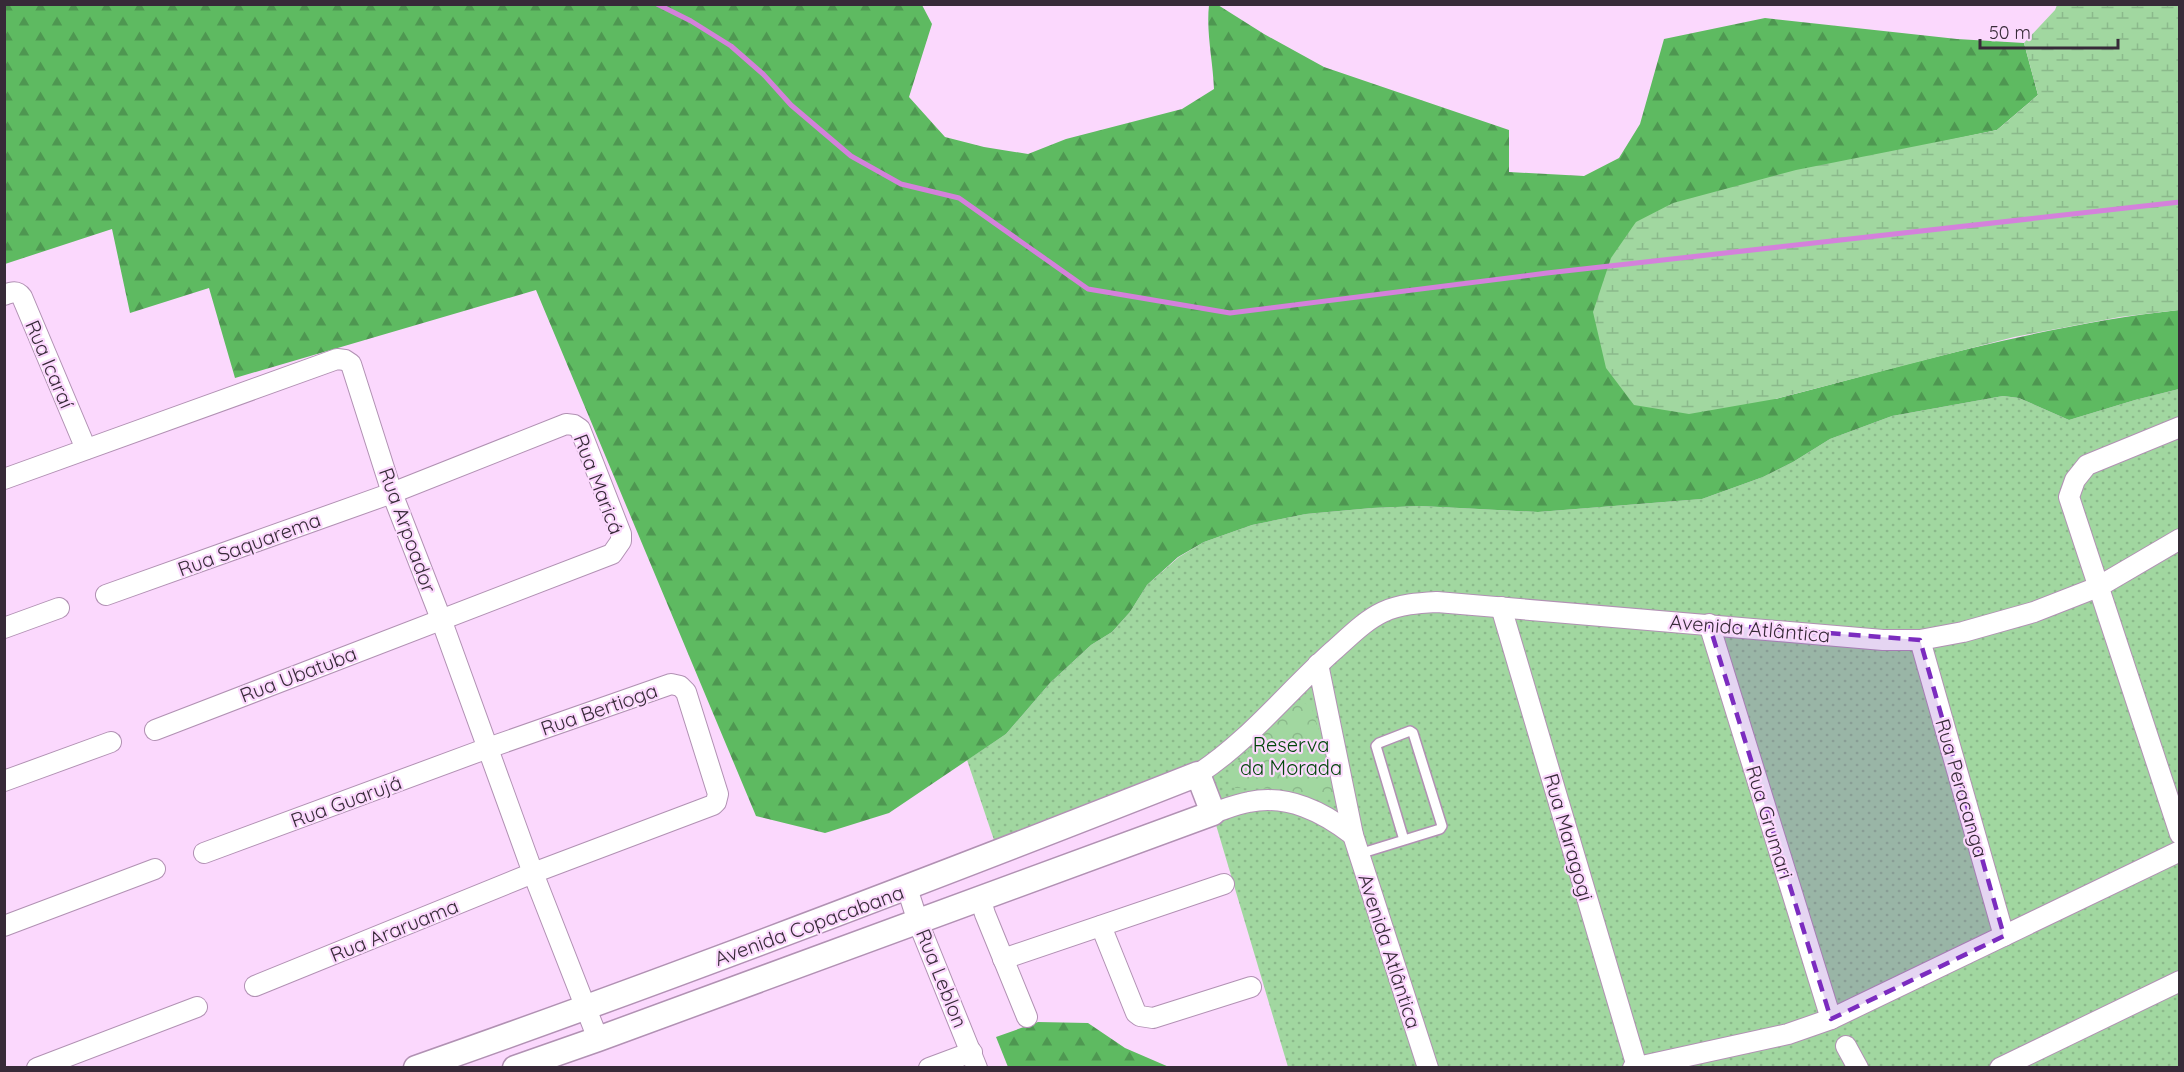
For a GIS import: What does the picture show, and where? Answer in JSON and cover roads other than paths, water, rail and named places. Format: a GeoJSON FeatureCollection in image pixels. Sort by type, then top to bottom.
{"type":"FeatureCollection","features":[{"type":"Feature","properties":{"kind":"street","name":"Rua Icaraí"},"geometry":{"type":"LineString","coordinates":[[4,295],[14,291],[22,297],[86,449]]}},
{"type":"Feature","properties":{"kind":"street","name":"Rua Arpoador"},"geometry":{"type":"LineString","coordinates":[[4,479],[337,359],[351,364],[392,493],[441,619],[533,873],[598,1039]]}},
{"type":"Feature","properties":{"kind":"street","name":"Rua Maricá"},"geometry":{"type":"LineString","coordinates":[[392,493],[566,424],[574,425],[580,429],[621,534],[621,541],[612,554],[441,619]]}},
{"type":"Feature","properties":{"kind":"street"},"geometry":{"type":"LineString","coordinates":[[2180,427],[2087,465],[2075,480],[2069,497],[2180,834]]}},
{"type":"Feature","properties":{"kind":"street","name":"Rua Saquarema"},"geometry":{"type":"LineString","coordinates":[[106,595],[392,493]]}},
{"type":"Feature","properties":{"kind":"street","name":"Avenida Atlântica"},"geometry":{"type":"LineString","coordinates":[[1198,774],[1221,759],[1318,664],[1362,625],[1384,611],[1410,603],[1437,602],[1883,640],[1920,640],[1963,632],[2034,612],[2098,587],[2180,538]]}},
{"type":"Feature","properties":{"kind":"street","name":"Rua Maragogi"},"geometry":{"type":"LineString","coordinates":[[1501,607],[1635,1067]]}},
{"type":"Feature","properties":{"kind":"street"},"geometry":{"type":"LineString","coordinates":[[4,628],[59,608]]}},
{"type":"Feature","properties":{"kind":"street","name":"Rua Ubatuba"},"geometry":{"type":"LineString","coordinates":[[155,730],[441,619]]}},
{"type":"Feature","properties":{"kind":"street","name":"Rua Grumari"},"geometry":{"type":"LineString","coordinates":[[1709,624],[1831,1019]]}},
{"type":"Feature","properties":{"kind":"street","name":"Rua Peracanga"},"geometry":{"type":"LineString","coordinates":[[1920,640],[2004,936]]}},
{"type":"Feature","properties":{"kind":"street","name":"Avenida Atlântica"},"geometry":{"type":"LineString","coordinates":[[1318,664],[1353,835],[1428,1068]]}},
{"type":"Feature","properties":{"kind":"street","name":"Rua Bertioga"},"geometry":{"type":"LineString","coordinates":[[488,748],[671,684],[680,686],[686,692],[718,794],[716,802],[533,873]]}},
{"type":"Feature","properties":{"kind":"street"},"geometry":{"type":"LineString","coordinates":[[4,781],[111,742]]}},
{"type":"Feature","properties":{"kind":"street","name":"Rua Guarujá"},"geometry":{"type":"LineString","coordinates":[[204,853],[488,748]]}},
{"type":"Feature","properties":{"kind":"street"},"geometry":{"type":"LineString","coordinates":[[1198,774],[1213,813],[1250,801],[1272,800],[1304,805],[1332,818],[1353,835]]}},
{"type":"Feature","properties":{"kind":"street","name":"Avenida Copacabana"},"geometry":{"type":"LineString","coordinates":[[416,1068],[585,1008],[907,888],[1198,774]]}},
{"type":"Feature","properties":{"kind":"street","name":"Avenida Copacabana"},"geometry":{"type":"LineString","coordinates":[[515,1068],[1213,813]]}},
{"type":"Feature","properties":{"kind":"street"},"geometry":{"type":"LineString","coordinates":[[1635,1067],[1788,1034],[1831,1019],[2180,851]]}},
{"type":"Feature","properties":{"kind":"street"},"geometry":{"type":"LineString","coordinates":[[4,926],[155,869]]}},
{"type":"Feature","properties":{"kind":"street","name":"Rua Araruama"},"geometry":{"type":"LineString","coordinates":[[255,986],[533,873]]}},
{"type":"Feature","properties":{"kind":"street"},"geometry":{"type":"LineString","coordinates":[[1003,959],[1224,884]]}},
{"type":"Feature","properties":{"kind":"street","name":"Rua Leblon"},"geometry":{"type":"LineString","coordinates":[[907,888],[918,922],[975,1060]]}},
{"type":"Feature","properties":{"kind":"street"},"geometry":{"type":"LineString","coordinates":[[980,898],[1027,1017]]}},
{"type":"Feature","properties":{"kind":"street"},"geometry":{"type":"LineString","coordinates":[[1101,926],[1136,1013],[1140,1017],[1153,1018],[1251,987]]}},
{"type":"Feature","properties":{"kind":"street"},"geometry":{"type":"LineString","coordinates":[[2000,1068],[2180,981]]}},
{"type":"Feature","properties":{"kind":"street"},"geometry":{"type":"LineString","coordinates":[[37,1068],[197,1007]]}},
{"type":"Feature","properties":{"kind":"street"},"geometry":{"type":"LineString","coordinates":[[1846,1046],[1858,1068]]}},
{"type":"Feature","properties":{"kind":"street"},"geometry":{"type":"LineString","coordinates":[[929,1068],[975,1060]]}},
{"type":"Feature","properties":{"kind":"lane"},"geometry":{"type":"LineString","coordinates":[[1359,854],[1440,829],[1442,826],[1413,734],[1410,731],[1376,746],[1404,840]]}},
{"type":"Feature","properties":{"kind":"waterway"},"geometry":{"type":"LineString","coordinates":[[657,4],[691,21],[731,46],[763,74],[791,105],[851,156],[901,184],[959,198],[1088,289],[1230,313],[1547,273],[2180,202]]}},
{"type":"Feature","properties":{"kind":"park label","name":"Reserva da Morada"},"geometry":{"type":"Point","coordinates":[1291,756]}}]}
